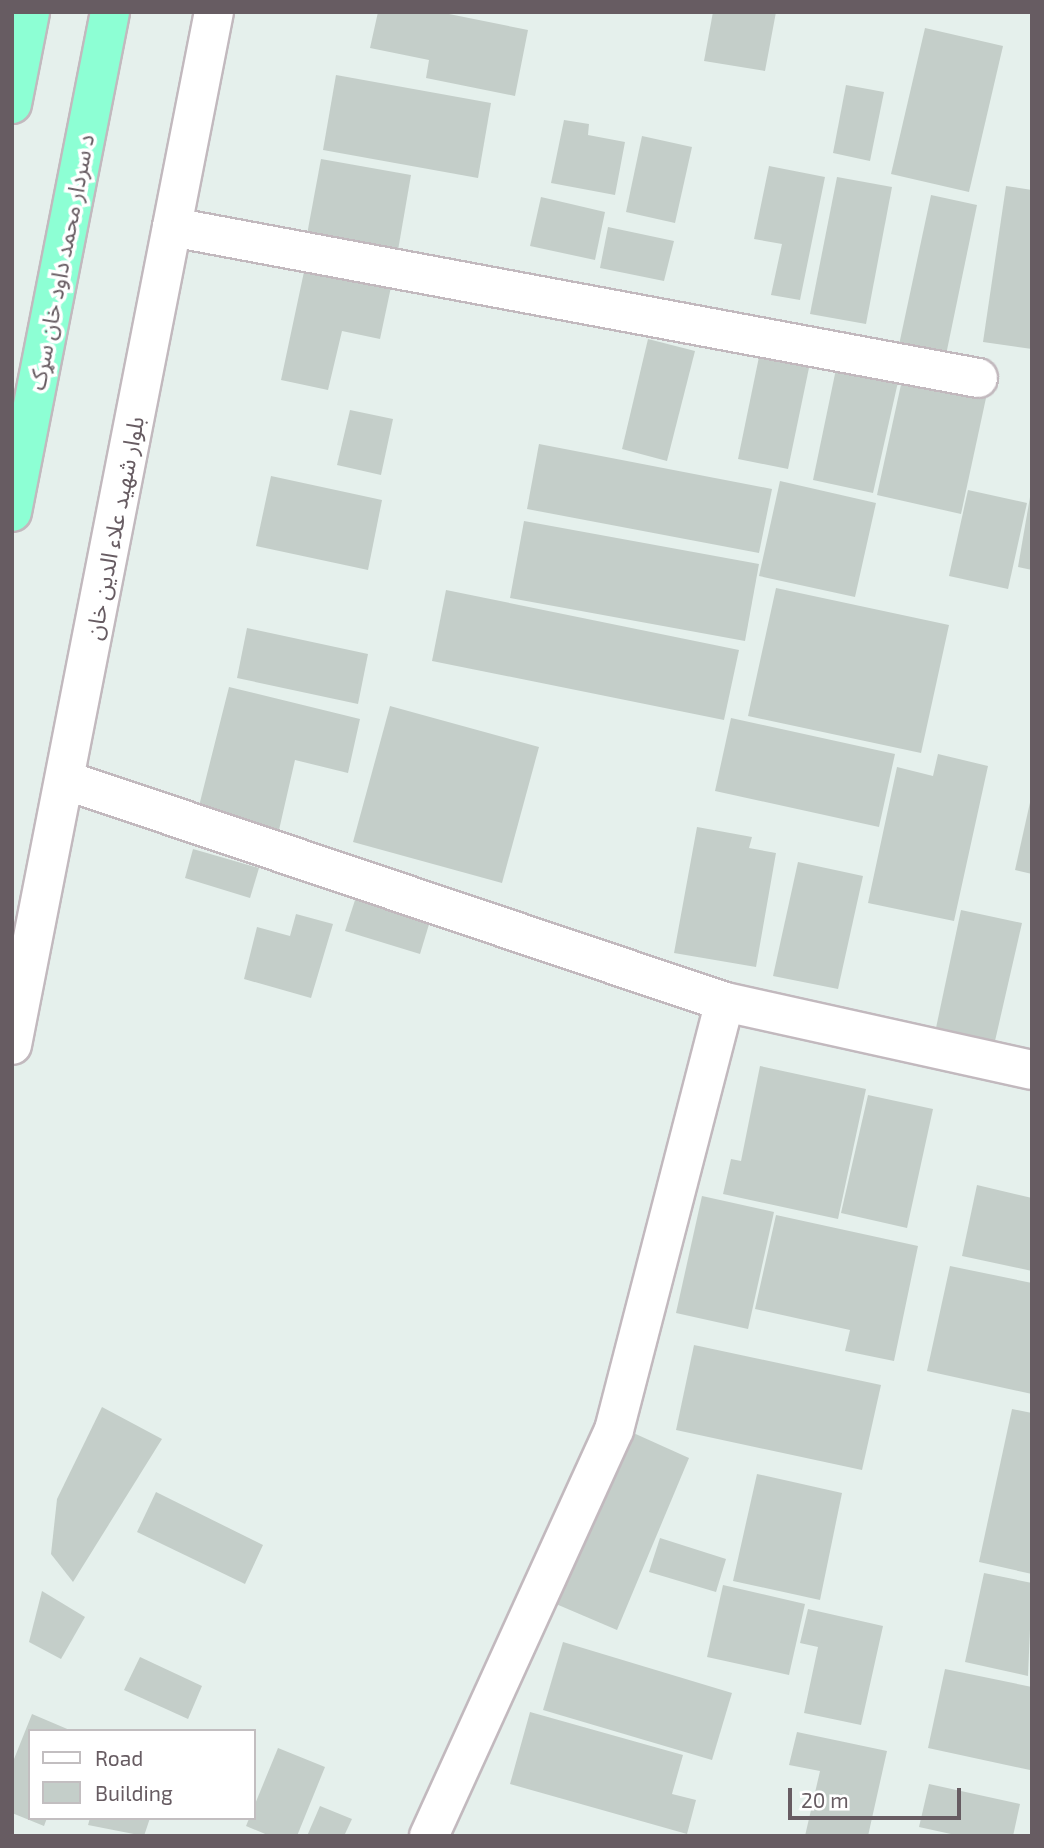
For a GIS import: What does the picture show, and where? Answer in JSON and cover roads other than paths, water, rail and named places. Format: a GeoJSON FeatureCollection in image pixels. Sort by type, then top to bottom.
{"type":"FeatureCollection","features":[{"type":"Feature","properties":{"kind":"highway"},"geometry":{"type":"LineString","coordinates":[[12,104],[30,12]]}},
{"type":"Feature","properties":{"kind":"highway","name":"د سردار محمد داود خان سړک"},"geometry":{"type":"LineString","coordinates":[[12,512],[110,12]]}},
{"type":"Feature","properties":{"kind":"street","name":"بلوار شهید علاء الدین خان"},"geometry":{"type":"LineString","coordinates":[[12,1045],[214,12]]}},
{"type":"Feature","properties":{"kind":"street"},"geometry":{"type":"LineString","coordinates":[[172,227],[978,379]]}},
{"type":"Feature","properties":{"kind":"street"},"geometry":{"type":"LineString","coordinates":[[65,780],[725,1002],[1032,1070]]}},
{"type":"Feature","properties":{"kind":"street"},"geometry":{"type":"LineString","coordinates":[[429,1836],[614,1430],[725,1002]]}}]}
